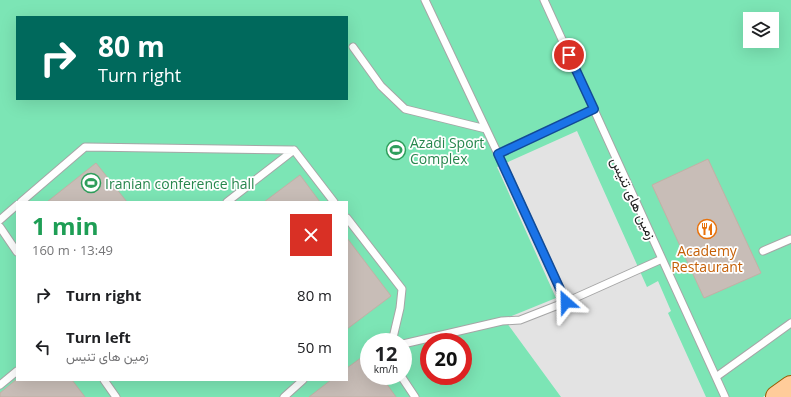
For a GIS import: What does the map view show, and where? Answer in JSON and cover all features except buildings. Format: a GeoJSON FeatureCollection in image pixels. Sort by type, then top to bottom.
{"type":"FeatureCollection","features":[{"type":"Feature","properties":{"kind":"main road"},"geometry":{"type":"LineString","coordinates":[[777,397],[791,387]]}},
{"type":"Feature","properties":{"kind":"lane"},"geometry":{"type":"LineString","coordinates":[[425,0],[566,302]]}},
{"type":"Feature","properties":{"kind":"lane","name":"زمین های تنیس"},"geometry":{"type":"LineString","coordinates":[[544,0],[725,397]]}},
{"type":"Feature","properties":{"kind":"lane"},"geometry":{"type":"LineString","coordinates":[[353,47],[381,86],[406,108],[486,129]]}},
{"type":"Feature","properties":{"kind":"lane"},"geometry":{"type":"LineString","coordinates":[[498,154],[594,109]]}},
{"type":"Feature","properties":{"kind":"lane"},"geometry":{"type":"LineString","coordinates":[[22,201],[85,147],[294,150]]}},
{"type":"Feature","properties":{"kind":"lane"},"geometry":{"type":"LineString","coordinates":[[228,201],[294,150]]}},
{"type":"Feature","properties":{"kind":"lane"},"geometry":{"type":"LineString","coordinates":[[294,150],[333,201]]}},
{"type":"Feature","properties":{"kind":"lane"},"geometry":{"type":"LineString","coordinates":[[0,220],[16,206]]}},
{"type":"Feature","properties":{"kind":"lane"},"geometry":{"type":"LineString","coordinates":[[348,219],[402,289],[400,308],[394,333]]}},
{"type":"Feature","properties":{"kind":"lane"},"geometry":{"type":"LineString","coordinates":[[0,227],[16,251]]}},
{"type":"Feature","properties":{"kind":"lane"},"geometry":{"type":"LineString","coordinates":[[764,251],[791,239]]}},
{"type":"Feature","properties":{"kind":"lane"},"geometry":{"type":"LineString","coordinates":[[412,342],[502,321],[520,320],[566,302],[662,259]]}},
{"type":"Feature","properties":{"kind":"lane"},"geometry":{"type":"LineString","coordinates":[[716,377],[791,323]]}},
{"type":"Feature","properties":{"kind":"lane"},"geometry":{"type":"LineString","coordinates":[[0,385],[16,372]]}},
{"type":"Feature","properties":{"kind":"lane"},"geometry":{"type":"LineString","coordinates":[[105,381],[116,397]]}},
{"type":"Feature","properties":{"kind":"lane"},"geometry":{"type":"LineString","coordinates":[[284,397],[302,381]]}},
{"type":"Feature","properties":{"kind":"lane"},"geometry":{"type":"LineString","coordinates":[[407,385],[415,397]]}},
{"type":"Feature","properties":{"kind":"green space","name":"Azadi Sport Complex"},"geometry":{"type":"Polygon","coordinates":[[[0,0],[791,0],[791,377],[763,397],[0,397],[0,0]]]}},
{"type":"Feature","properties":{"kind":"shaded area"},"geometry":{"type":"Polygon","coordinates":[[[577,131],[647,287],[658,281],[671,311],[668,313],[706,397],[561,397],[504,319],[556,298],[497,167],[577,131]]]}},
{"type":"Feature","properties":{"kind":"place","name":"Azadi Sport Complex"},"geometry":{"type":"Point","coordinates":[396,150]}},
{"type":"Feature","properties":{"kind":"place","name":"Iranian conference hall"},"geometry":{"type":"Point","coordinates":[91,183]}},
{"type":"Feature","properties":{"kind":"place","name":"Academy Restaurant"},"geometry":{"type":"Point","coordinates":[707,229]}},
{"type":"Feature","properties":{"kind":"route"},"geometry":{"type":"LineString","coordinates":[[566,302],[498,154],[594,109],[569,55]]}}]}
